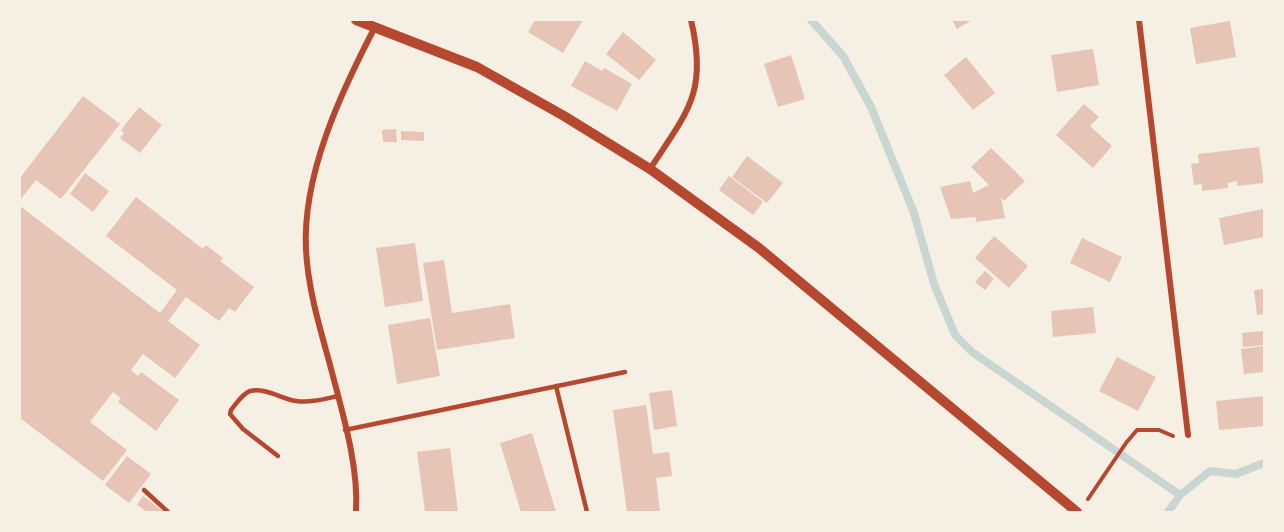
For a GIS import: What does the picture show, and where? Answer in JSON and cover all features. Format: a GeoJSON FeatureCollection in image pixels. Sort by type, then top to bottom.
{"type":"FeatureCollection","features":[{"type":"Feature","properties":{"kind":"street"},"geometry":{"type":"LineString","coordinates":[[356,20],[477,67],[564,116],[650,170],[759,248],[1077,513]]}},
{"type":"Feature","properties":{"kind":"street"},"geometry":{"type":"LineString","coordinates":[[650,170],[685,115],[695,91],[698,65],[691,20]]}},
{"type":"Feature","properties":{"kind":"street"},"geometry":{"type":"LineString","coordinates":[[1139,20],[1188,435]]}},
{"type":"Feature","properties":{"kind":"street"},"geometry":{"type":"LineString","coordinates":[[356,513],[357,496],[345,430],[312,296],[306,249],[308,203],[324,144],[346,82],[375,27]]}},
{"type":"Feature","properties":{"kind":"lane"},"geometry":{"type":"LineString","coordinates":[[345,430],[625,372]]}},
{"type":"Feature","properties":{"kind":"lane"},"geometry":{"type":"LineString","coordinates":[[556,386],[586,513]]}},
{"type":"Feature","properties":{"kind":"lane"},"geometry":{"type":"LineString","coordinates":[[278,456],[243,429],[230,414],[247,392],[265,392],[294,401],[307,402],[338,396]]}},
{"type":"Feature","properties":{"kind":"lane"},"geometry":{"type":"LineString","coordinates":[[144,490],[168,513]]}},
{"type":"Feature","properties":{"kind":"path"},"geometry":{"type":"LineString","coordinates":[[1085,504],[1137,430],[1159,430],[1176,437],[1188,435]]}},
{"type":"Feature","properties":{"kind":"building"},"geometry":{"type":"Polygon","coordinates":[[[535,20],[583,20],[563,53],[528,32],[535,20]]]}},
{"type":"Feature","properties":{"kind":"building"},"geometry":{"type":"Polygon","coordinates":[[[952,20],[972,20],[957,29],[952,20]]]}},
{"type":"Feature","properties":{"kind":"building"},"geometry":{"type":"Polygon","coordinates":[[[1230,21],[1236,57],[1196,64],[1190,28],[1230,21]]]}},
{"type":"Feature","properties":{"kind":"building"},"geometry":{"type":"Polygon","coordinates":[[[623,32],[656,60],[639,80],[606,54],[623,32]]]}},
{"type":"Feature","properties":{"kind":"building"},"geometry":{"type":"Polygon","coordinates":[[[1093,49],[1099,85],[1057,92],[1051,55],[1093,49]]]}},
{"type":"Feature","properties":{"kind":"building"},"geometry":{"type":"Polygon","coordinates":[[[791,55],[805,99],[778,107],[764,64],[791,55]]]}},
{"type":"Feature","properties":{"kind":"building"},"geometry":{"type":"Polygon","coordinates":[[[966,57],[995,93],[973,110],[944,75],[966,57]]]}},
{"type":"Feature","properties":{"kind":"building"},"geometry":{"type":"Polygon","coordinates":[[[585,61],[602,71],[604,68],[632,84],[617,111],[571,86],[585,61]]]}},
{"type":"Feature","properties":{"kind":"building"},"geometry":{"type":"Polygon","coordinates":[[[83,96],[120,124],[61,199],[36,180],[20,200],[20,178],[83,96]]]}},
{"type":"Feature","properties":{"kind":"building"},"geometry":{"type":"Polygon","coordinates":[[[1084,104],[1099,117],[1090,126],[1112,146],[1093,168],[1056,135],[1084,104]]]}},
{"type":"Feature","properties":{"kind":"building"},"geometry":{"type":"Polygon","coordinates":[[[139,107],[162,125],[140,153],[120,138],[124,133],[121,130],[139,107]]]}},
{"type":"Feature","properties":{"kind":"building"},"geometry":{"type":"Polygon","coordinates":[[[396,129],[397,142],[383,142],[382,130],[396,129]]]}},
{"type":"Feature","properties":{"kind":"building"},"geometry":{"type":"Polygon","coordinates":[[[401,131],[424,132],[424,141],[401,140],[401,131]]]}},
{"type":"Feature","properties":{"kind":"building"},"geometry":{"type":"Polygon","coordinates":[[[1259,147],[1264,183],[1237,186],[1237,181],[1228,183],[1228,188],[1202,191],[1202,184],[1194,185],[1191,164],[1199,163],[1198,154],[1259,147]]]}},
{"type":"Feature","properties":{"kind":"building"},"geometry":{"type":"Polygon","coordinates":[[[991,148],[1025,181],[1004,201],[1001,197],[1005,218],[976,222],[976,217],[951,219],[940,187],[970,181],[973,193],[989,185],[971,167],[991,148]]]}},
{"type":"Feature","properties":{"kind":"building"},"geometry":{"type":"Polygon","coordinates":[[[747,156],[783,183],[767,203],[732,177],[747,156]]]}},
{"type":"Feature","properties":{"kind":"building"},"geometry":{"type":"Polygon","coordinates":[[[85,173],[109,191],[93,212],[70,194],[85,173]]]}},
{"type":"Feature","properties":{"kind":"building"},"geometry":{"type":"Polygon","coordinates":[[[729,176],[763,202],[753,215],[719,190],[729,176]]]}},
{"type":"Feature","properties":{"kind":"building"},"geometry":{"type":"Polygon","coordinates":[[[136,197],[203,249],[206,245],[223,258],[220,261],[254,287],[235,312],[229,308],[219,321],[186,297],[168,321],[200,345],[175,378],[143,354],[131,370],[138,376],[141,372],[179,400],[156,431],[118,402],[121,398],[113,392],[90,422],[127,450],[103,481],[20,418],[20,206],[160,313],[177,290],[106,236],[136,197]]]}},
{"type":"Feature","properties":{"kind":"building"},"geometry":{"type":"Polygon","coordinates":[[[1263,209],[1264,237],[1224,245],[1219,218],[1263,209]]]}},
{"type":"Feature","properties":{"kind":"building"},"geometry":{"type":"Polygon","coordinates":[[[994,236],[1028,266],[1009,288],[975,258],[994,236]]]}},
{"type":"Feature","properties":{"kind":"building"},"geometry":{"type":"Polygon","coordinates":[[[1082,238],[1122,257],[1110,282],[1070,263],[1082,238]]]}},
{"type":"Feature","properties":{"kind":"building"},"geometry":{"type":"Polygon","coordinates":[[[415,243],[423,301],[385,307],[376,248],[415,243]]]}},
{"type":"Feature","properties":{"kind":"building"},"geometry":{"type":"Polygon","coordinates":[[[444,260],[452,313],[510,304],[515,338],[437,350],[423,263],[444,260]]]}},
{"type":"Feature","properties":{"kind":"building"},"geometry":{"type":"Polygon","coordinates":[[[985,271],[994,279],[985,290],[975,282],[985,271]]]}},
{"type":"Feature","properties":{"kind":"building"},"geometry":{"type":"Polygon","coordinates":[[[1264,289],[1264,314],[1257,315],[1254,290],[1264,289]]]}},
{"type":"Feature","properties":{"kind":"building"},"geometry":{"type":"Polygon","coordinates":[[[1093,307],[1096,333],[1053,337],[1051,311],[1093,307]]]}},
{"type":"Feature","properties":{"kind":"building"},"geometry":{"type":"Polygon","coordinates":[[[430,318],[440,376],[397,384],[388,325],[430,318]]]}},
{"type":"Feature","properties":{"kind":"building"},"geometry":{"type":"Polygon","coordinates":[[[1264,331],[1264,345],[1243,347],[1242,333],[1264,331]]]}},
{"type":"Feature","properties":{"kind":"building"},"geometry":{"type":"Polygon","coordinates":[[[1264,346],[1264,372],[1244,374],[1241,349],[1264,346]]]}},
{"type":"Feature","properties":{"kind":"building"},"geometry":{"type":"Polygon","coordinates":[[[1117,357],[1156,377],[1138,411],[1099,391],[1117,357]]]}},
{"type":"Feature","properties":{"kind":"building"},"geometry":{"type":"Polygon","coordinates":[[[672,390],[677,426],[654,430],[649,393],[672,390]]]}},
{"type":"Feature","properties":{"kind":"building"},"geometry":{"type":"Polygon","coordinates":[[[1264,396],[1264,426],[1219,430],[1216,401],[1264,396]]]}},
{"type":"Feature","properties":{"kind":"building"},"geometry":{"type":"Polygon","coordinates":[[[646,405],[653,454],[669,452],[672,476],[656,478],[660,512],[627,512],[613,410],[646,405]]]}},
{"type":"Feature","properties":{"kind":"building"},"geometry":{"type":"Polygon","coordinates":[[[532,433],[556,512],[521,512],[500,443],[532,433]]]}},
{"type":"Feature","properties":{"kind":"building"},"geometry":{"type":"Polygon","coordinates":[[[450,448],[458,512],[425,512],[417,452],[450,448]]]}},
{"type":"Feature","properties":{"kind":"building"},"geometry":{"type":"Polygon","coordinates":[[[127,456],[151,474],[129,503],[105,485],[127,456]]]}},
{"type":"Feature","properties":{"kind":"building"},"geometry":{"type":"Polygon","coordinates":[[[143,496],[164,512],[147,512],[137,505],[143,496]]]}},
{"type":"Feature","properties":{"kind":"waterway"},"geometry":{"type":"LineString","coordinates":[[811,20],[843,56],[871,107],[914,213],[934,284],[955,335],[972,352],[1180,495]]}},
{"type":"Feature","properties":{"kind":"waterway"},"geometry":{"type":"LineString","coordinates":[[1168,512],[1180,495],[1210,471],[1236,474],[1264,463]]}}]}
